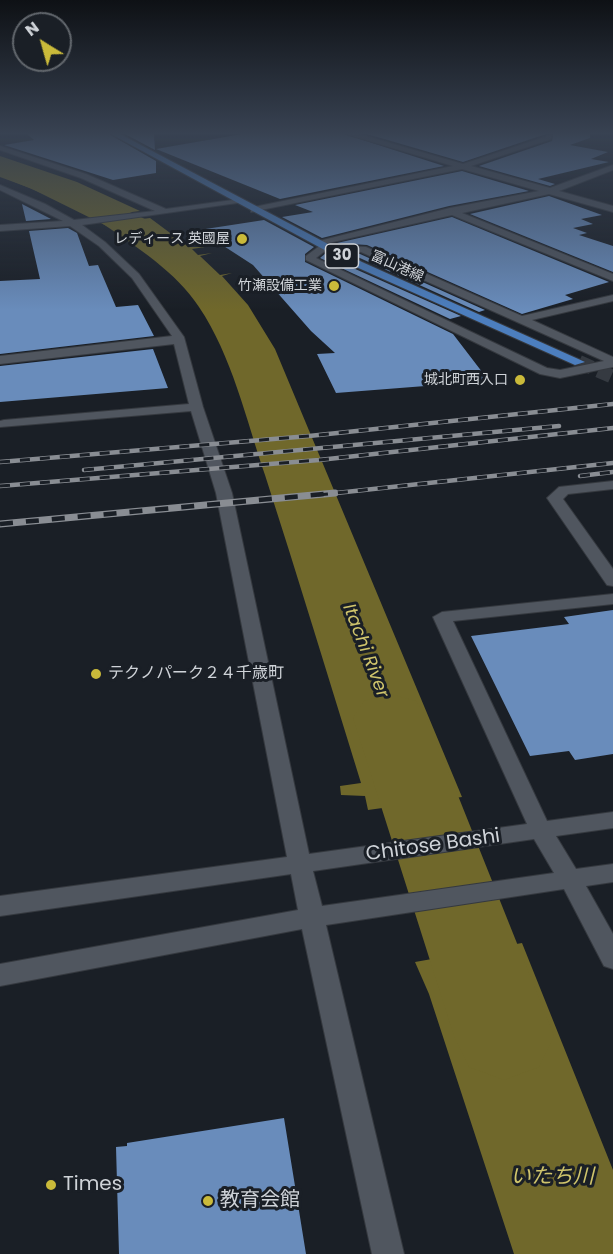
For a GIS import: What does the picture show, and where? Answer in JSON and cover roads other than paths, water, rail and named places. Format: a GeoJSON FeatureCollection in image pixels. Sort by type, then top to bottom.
{"type":"FeatureCollection","features":[{"type":"Feature","properties":{"kind":"main road","name":"富山港線"},"geometry":{"type":"LineString","coordinates":[[222,193],[320,245],[508,333],[579,362]]}},
{"type":"Feature","properties":{"kind":"street"},"geometry":{"type":"LineString","coordinates":[[11,193],[71,224],[122,261],[150,292],[178,337],[196,407],[224,493],[300,865],[388,1254]]}},
{"type":"Feature","properties":{"kind":"street"},"geometry":{"type":"LineString","coordinates":[[120,193],[161,212]]}},
{"type":"Feature","properties":{"kind":"street"},"geometry":{"type":"LineString","coordinates":[[254,210],[337,193]]}},
{"type":"Feature","properties":{"kind":"street"},"geometry":{"type":"LineString","coordinates":[[542,193],[450,211],[320,245],[309,258],[544,371],[560,374],[613,362]]}},
{"type":"Feature","properties":{"kind":"street"},"geometry":{"type":"LineString","coordinates":[[562,193],[613,209]]}},
{"type":"Feature","properties":{"kind":"street"},"geometry":{"type":"LineString","coordinates":[[0,228],[91,222],[240,202]]}},
{"type":"Feature","properties":{"kind":"street"},"geometry":{"type":"LineString","coordinates":[[450,211],[613,278]]}},
{"type":"Feature","properties":{"kind":"street"},"geometry":{"type":"LineString","coordinates":[[320,245],[363,249],[613,362]]}},
{"type":"Feature","properties":{"kind":"street"},"geometry":{"type":"LineString","coordinates":[[519,320],[613,298]]}},
{"type":"Feature","properties":{"kind":"street"},"geometry":{"type":"LineString","coordinates":[[0,360],[172,341],[178,337]]}},
{"type":"Feature","properties":{"kind":"street"},"geometry":{"type":"LineString","coordinates":[[4,424],[196,407]]}},
{"type":"Feature","properties":{"kind":"street"},"geometry":{"type":"LineString","coordinates":[[613,485],[564,490],[555,498],[613,581]]}},
{"type":"Feature","properties":{"kind":"street"},"geometry":{"type":"LineString","coordinates":[[613,599],[442,617],[541,831],[613,959]]}},
{"type":"Feature","properties":{"kind":"street","name":"Chitose Bashi"},"geometry":{"type":"LineString","coordinates":[[0,906],[613,820]]}},
{"type":"Feature","properties":{"kind":"street"},"geometry":{"type":"LineString","coordinates":[[0,975],[312,917],[613,873]]}},
{"type":"Feature","properties":{"kind":"water"},"geometry":{"type":"Polygon","coordinates":[[[40,193],[100,193],[140,211],[92,217],[40,193]]]}},
{"type":"Feature","properties":{"kind":"water"},"geometry":{"type":"Polygon","coordinates":[[[150,218],[189,247],[205,247],[192,249],[198,255],[212,253],[200,256],[220,275],[232,273],[222,276],[248,305],[275,349],[462,797],[368,810],[365,796],[341,795],[340,786],[361,783],[277,513],[221,346],[199,307],[179,282],[155,261],[103,224],[150,218]]]}},
{"type":"Feature","properties":{"kind":"water","name":"いたち川"},"geometry":{"type":"Polygon","coordinates":[[[522,943],[613,1170],[613,1254],[514,1254],[429,994],[415,962],[522,943]]]}},
{"type":"Feature","properties":{"kind":"waterway","name":"Itachi River"},"geometry":{"type":"LineString","coordinates":[[63,193],[133,226],[197,275]]}},
{"type":"Feature","properties":{"kind":"waterway","name":"Itachi River"},"geometry":{"type":"LineString","coordinates":[[390,718],[504,1036]]}},
{"type":"Feature","properties":{"kind":"tunnel"},"geometry":{"type":"LineString","coordinates":[[579,362],[613,377]]}},
{"type":"Feature","properties":{"kind":"railway"},"geometry":{"type":"LineString","coordinates":[[0,462],[309,436],[613,404]]}},
{"type":"Feature","properties":{"kind":"railway"},"geometry":{"type":"LineString","coordinates":[[84,470],[559,426]]}},
{"type":"Feature","properties":{"kind":"railway"},"geometry":{"type":"LineString","coordinates":[[0,486],[319,460],[613,428]]}},
{"type":"Feature","properties":{"kind":"railway"},"geometry":{"type":"LineString","coordinates":[[318,495],[613,463]]}},
{"type":"Feature","properties":{"kind":"railway"},"geometry":{"type":"LineString","coordinates":[[580,476],[613,472]]}},
{"type":"Feature","properties":{"kind":"railway"},"geometry":{"type":"LineString","coordinates":[[0,524],[335,493]]}},
{"type":"Feature","properties":{"kind":"place","name":"レディース 英國屋"},"geometry":{"type":"Point","coordinates":[242,239]}},
{"type":"Feature","properties":{"kind":"place","name":"竹瀬設備工業"},"geometry":{"type":"Point","coordinates":[334,286]}},
{"type":"Feature","properties":{"kind":"place","name":"城北町西入口"},"geometry":{"type":"Point","coordinates":[520,380]}},
{"type":"Feature","properties":{"kind":"place","name":"テクノパーク２４千歳町"},"geometry":{"type":"Point","coordinates":[96,674]}},
{"type":"Feature","properties":{"kind":"place","name":"Times"},"geometry":{"type":"Point","coordinates":[51,1185]}},
{"type":"Feature","properties":{"kind":"place","name":"教育会館"},"geometry":{"type":"Point","coordinates":[208,1201]}}]}
